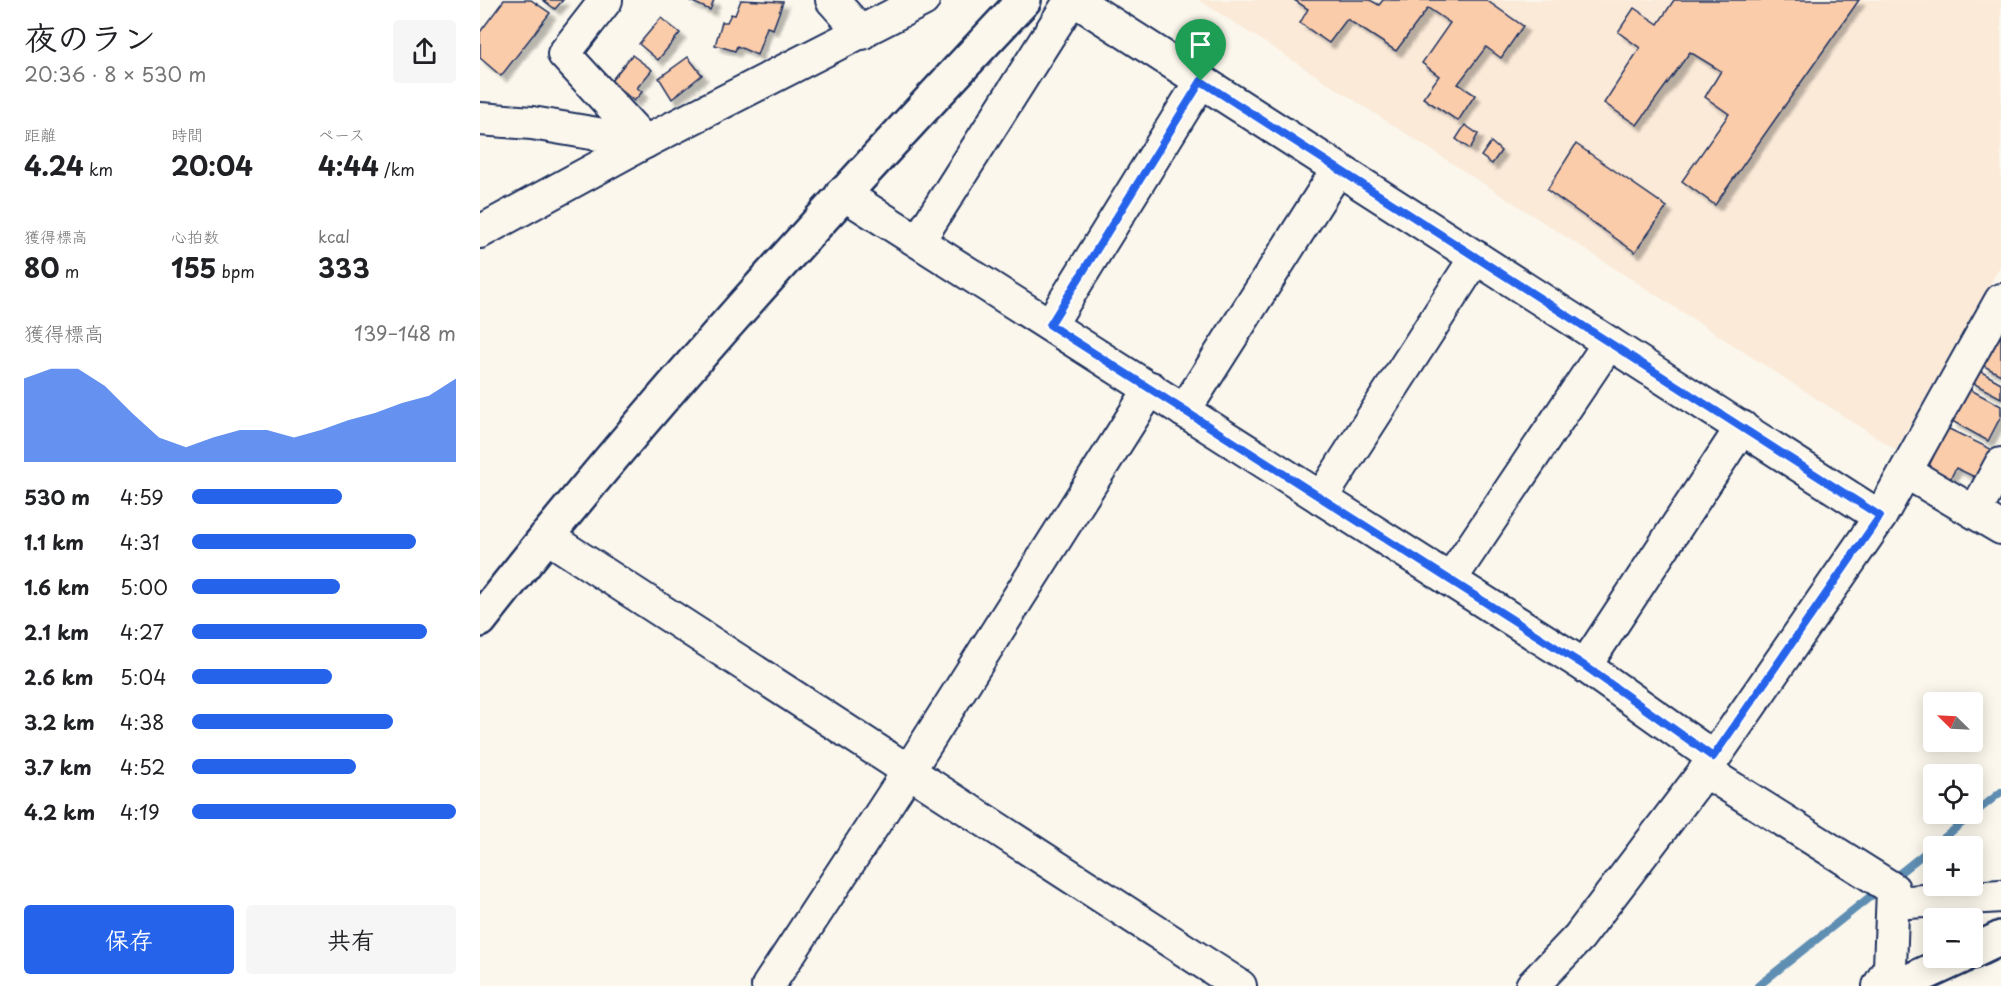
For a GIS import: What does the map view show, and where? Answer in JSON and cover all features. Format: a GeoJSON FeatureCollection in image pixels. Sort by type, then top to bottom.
{"type":"FeatureCollection","features":[{"type":"Feature","properties":{"kind":"street"},"geometry":{"type":"LineString","coordinates":[[606,0],[564,54],[645,142]]}},
{"type":"Feature","properties":{"kind":"street"},"geometry":{"type":"LineString","coordinates":[[832,0],[862,33]]}},
{"type":"Feature","properties":{"kind":"street"},"geometry":{"type":"LineString","coordinates":[[480,232],[645,142],[923,0]]}},
{"type":"Feature","properties":{"kind":"street"},"geometry":{"type":"LineString","coordinates":[[480,620],[546,536],[842,193],[1024,0]]}},
{"type":"Feature","properties":{"kind":"street"},"geometry":{"type":"LineString","coordinates":[[919,240],[1073,0],[1880,516]]}},
{"type":"Feature","properties":{"kind":"street"},"geometry":{"type":"LineString","coordinates":[[1050,325],[1201,81]]}},
{"type":"Feature","properties":{"kind":"street"},"geometry":{"type":"LineString","coordinates":[[480,119],[532,123],[645,142]]}},
{"type":"Feature","properties":{"kind":"street"},"geometry":{"type":"LineString","coordinates":[[1184,411],[1338,169]]}},
{"type":"Feature","properties":{"kind":"street"},"geometry":{"type":"LineString","coordinates":[[842,193],[1585,666],[1709,764],[1893,889],[1890,967],[1879,986]]}},
{"type":"Feature","properties":{"kind":"street"},"geometry":{"type":"LineString","coordinates":[[1321,498],[1476,258]]}},
{"type":"Feature","properties":{"kind":"street"},"geometry":{"type":"LineString","coordinates":[[1533,986],[1579,938],[1709,764],[1880,516],[2001,300]]}},
{"type":"Feature","properties":{"kind":"street"},"geometry":{"type":"LineString","coordinates":[[1450,580],[1609,343]]}},
{"type":"Feature","properties":{"kind":"street"},"geometry":{"type":"LineString","coordinates":[[768,986],[908,772],[1151,388]]}},
{"type":"Feature","properties":{"kind":"street"},"geometry":{"type":"LineString","coordinates":[[1585,666],[1742,427]]}},
{"type":"Feature","properties":{"kind":"street"},"geometry":{"type":"LineString","coordinates":[[1906,472],[1988,520],[2001,464]]}},
{"type":"Feature","properties":{"kind":"street"},"geometry":{"type":"LineString","coordinates":[[546,536],[1240,986]]}},
{"type":"Feature","properties":{"kind":"street"},"geometry":{"type":"LineString","coordinates":[[1893,903],[2001,896]]}},
{"type":"Feature","properties":{"kind":"street"},"geometry":{"type":"LineString","coordinates":[[1983,947],[2001,938]]}},
{"type":"Feature","properties":{"kind":"street"},"geometry":{"type":"LineString","coordinates":[[1898,986],[1937,968]]}},
{"type":"Feature","properties":{"kind":"shaded area"},"geometry":{"type":"Polygon","coordinates":[[[1199,0],[2001,0],[2001,265],[1896,450],[1199,0]]]}},
{"type":"Feature","properties":{"kind":"building"},"geometry":{"type":"Polygon","coordinates":[[[504,0],[531,0],[550,13],[501,76],[480,58],[480,32],[504,0]]]}},
{"type":"Feature","properties":{"kind":"building"},"geometry":{"type":"Polygon","coordinates":[[[543,0],[563,0],[555,9],[543,0]]]}},
{"type":"Feature","properties":{"kind":"building"},"geometry":{"type":"Polygon","coordinates":[[[688,0],[714,0],[710,10],[688,0]]]}},
{"type":"Feature","properties":{"kind":"building"},"geometry":{"type":"Polygon","coordinates":[[[741,0],[783,2],[773,29],[767,27],[757,55],[737,46],[735,51],[715,45],[722,22],[727,22],[731,14],[735,15],[741,0]]]}},
{"type":"Feature","properties":{"kind":"building"},"geometry":{"type":"Polygon","coordinates":[[[1294,0],[1370,0],[1379,5],[1383,0],[1486,0],[1523,26],[1501,58],[1486,47],[1458,84],[1475,95],[1458,121],[1423,98],[1439,76],[1422,63],[1450,23],[1428,8],[1396,51],[1347,19],[1329,43],[1300,23],[1308,9],[1294,0]]]}},
{"type":"Feature","properties":{"kind":"building"},"geometry":{"type":"Polygon","coordinates":[[[1674,0],[1859,0],[1715,205],[1682,181],[1729,114],[1705,97],[1721,71],[1690,52],[1637,125],[1604,103],[1640,48],[1618,32],[1634,8],[1658,24],[1674,0]]]}},
{"type":"Feature","properties":{"kind":"building"},"geometry":{"type":"Polygon","coordinates":[[[661,18],[680,33],[658,60],[639,44],[661,18]]]}},
{"type":"Feature","properties":{"kind":"building"},"geometry":{"type":"Polygon","coordinates":[[[632,55],[652,70],[637,88],[642,92],[634,101],[611,81],[632,55]]]}},
{"type":"Feature","properties":{"kind":"building"},"geometry":{"type":"Polygon","coordinates":[[[688,57],[702,75],[672,99],[659,78],[688,57]]]}},
{"type":"Feature","properties":{"kind":"building"},"geometry":{"type":"Polygon","coordinates":[[[1465,125],[1478,134],[1470,149],[1456,139],[1465,125]]]}},
{"type":"Feature","properties":{"kind":"building"},"geometry":{"type":"Polygon","coordinates":[[[1491,142],[1501,151],[1492,164],[1481,156],[1491,142]]]}},
{"type":"Feature","properties":{"kind":"building"},"geometry":{"type":"Polygon","coordinates":[[[1576,144],[1667,207],[1635,252],[1547,190],[1576,144]]]}},
{"type":"Feature","properties":{"kind":"building"},"geometry":{"type":"Polygon","coordinates":[[[2001,331],[2001,375],[1982,365],[2001,331]]]}},
{"type":"Feature","properties":{"kind":"building"},"geometry":{"type":"Polygon","coordinates":[[[1978,370],[2001,383],[2001,398],[1971,382],[1978,370]]]}},
{"type":"Feature","properties":{"kind":"building"},"geometry":{"type":"Polygon","coordinates":[[[1969,389],[2001,406],[2001,416],[1988,441],[1952,421],[1969,389]]]}},
{"type":"Feature","properties":{"kind":"building"},"geometry":{"type":"Polygon","coordinates":[[[1947,428],[1995,451],[1981,480],[1956,468],[1948,483],[1926,472],[1947,428]]]}},
{"type":"Feature","properties":{"kind":"waterway"},"geometry":{"type":"LineString","coordinates":[[1891,880],[2001,792]]}},
{"type":"Feature","properties":{"kind":"waterway"},"geometry":{"type":"LineString","coordinates":[[1758,986],[1881,888]]}},
{"type":"Feature","properties":{"kind":"route"},"geometry":{"type":"LineString","coordinates":[[1201,81],[1880,516],[1713,757],[1585,666],[1050,325],[1201,81]]}}]}
